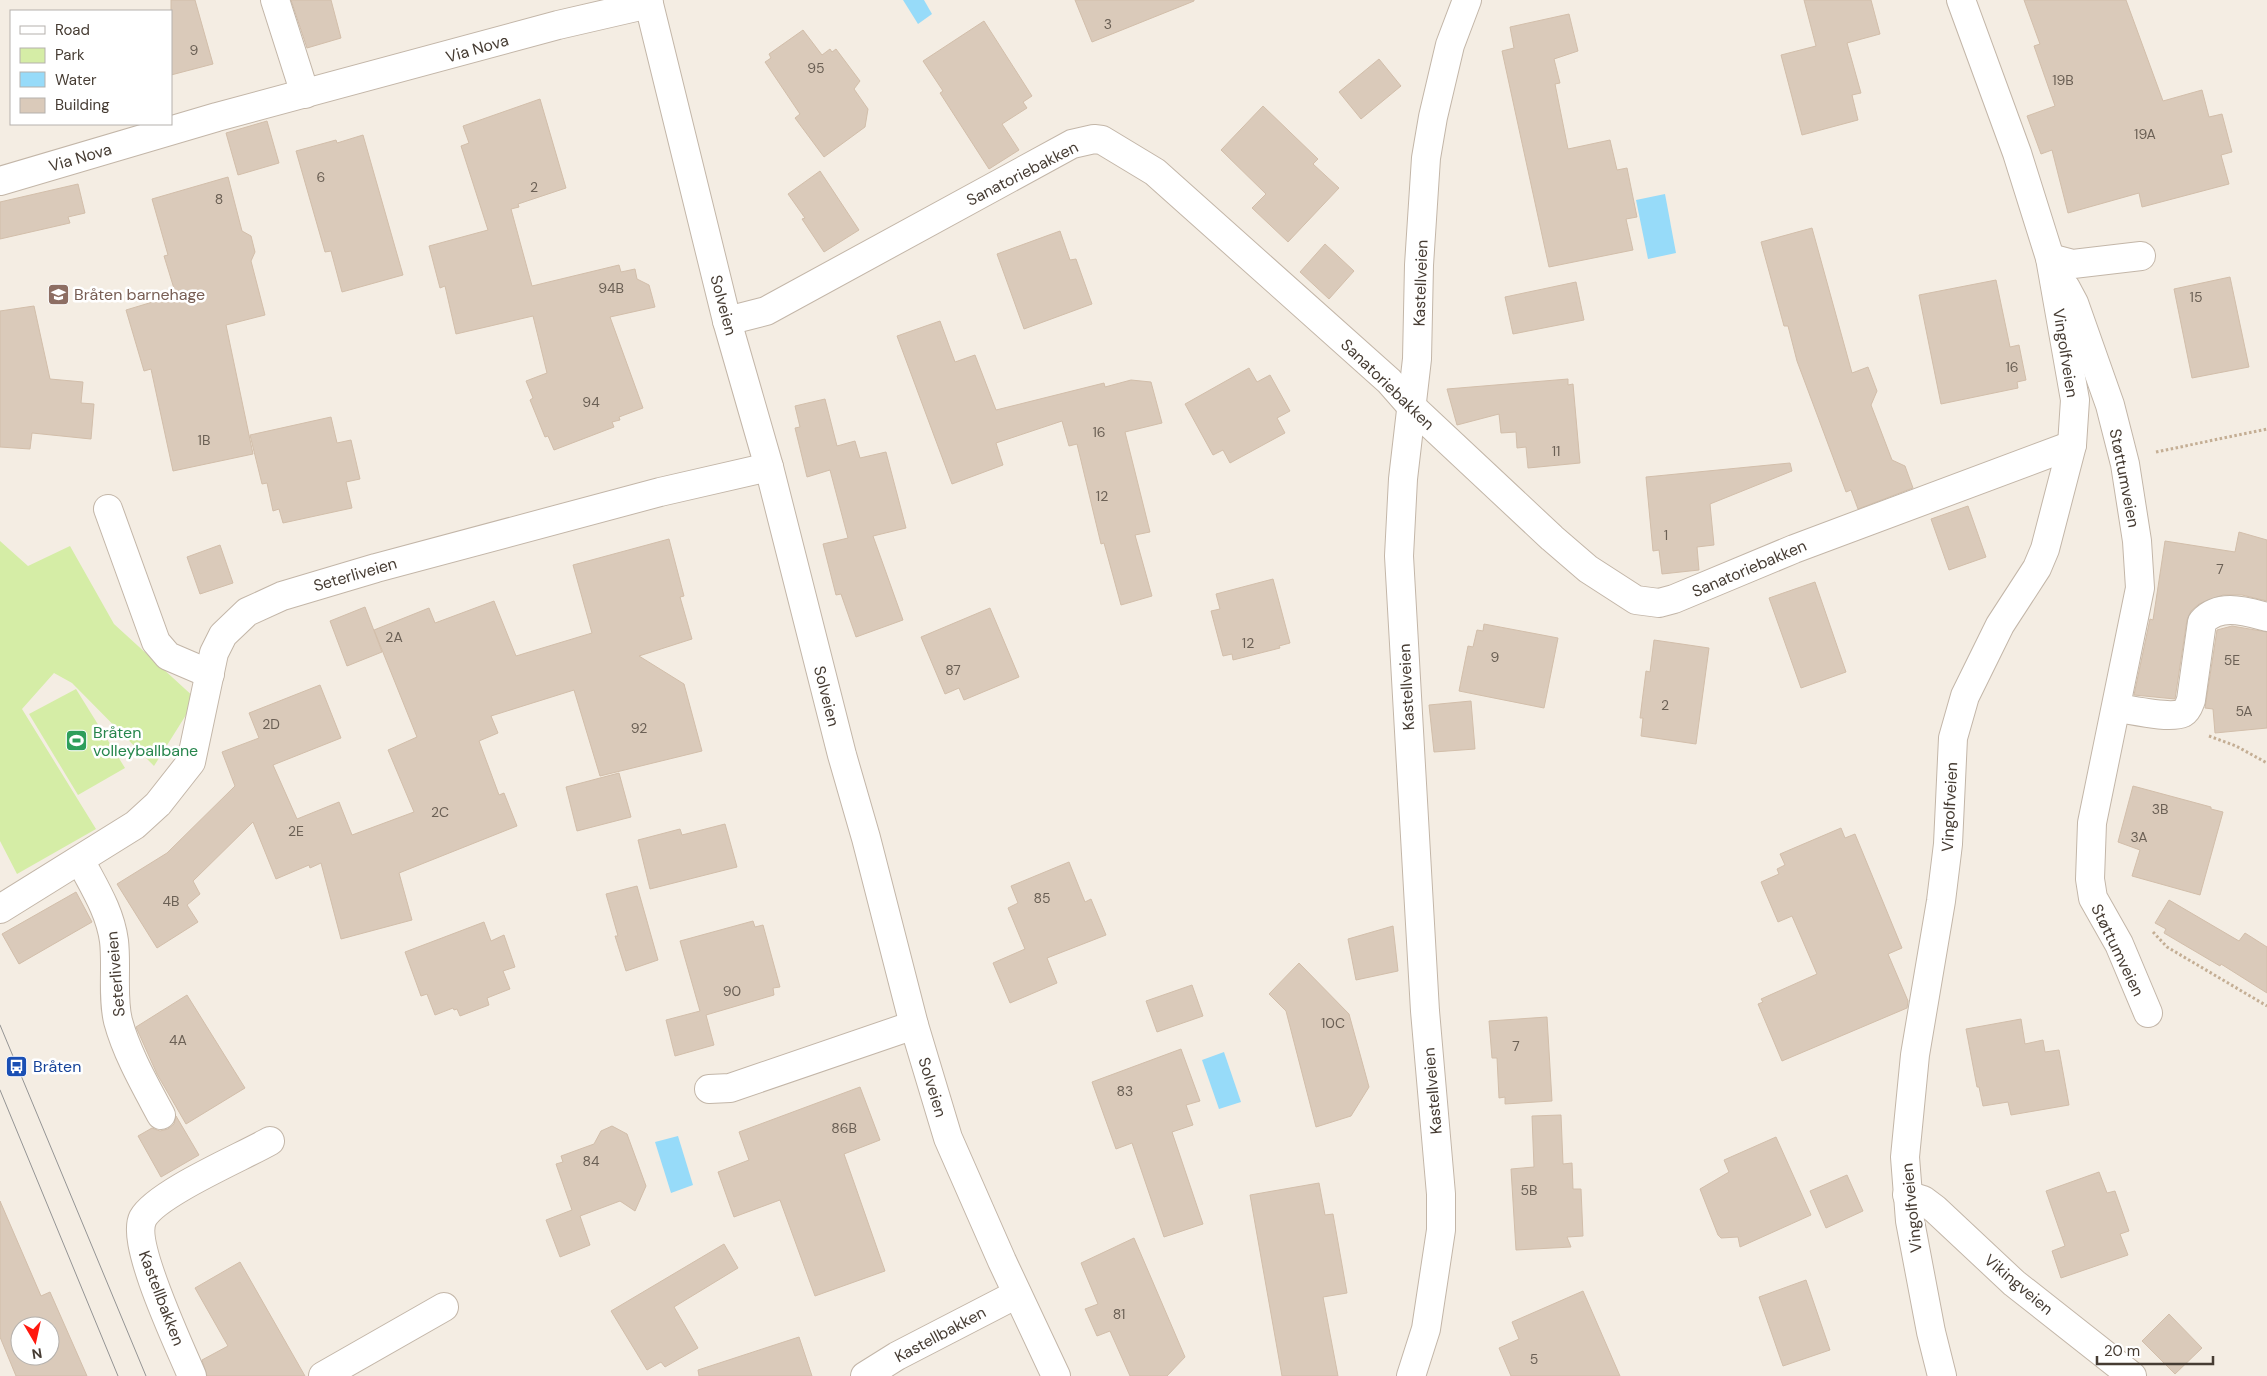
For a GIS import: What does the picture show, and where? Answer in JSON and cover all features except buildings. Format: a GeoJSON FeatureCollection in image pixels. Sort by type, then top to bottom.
{"type":"FeatureCollection","features":[{"type":"Feature","properties":{"kind":"street"},"geometry":{"type":"LineString","coordinates":[[275,0],[305,94]]}},
{"type":"Feature","properties":{"kind":"street","name":"Kastellveien"},"geometry":{"type":"LineString","coordinates":[[1412,1376],[1426,1329],[1441,1221],[1441,1194],[1420,932],[1399,556],[1403,479],[1417,359],[1419,265],[1426,158],[1432,118],[1450,45],[1466,0]]}},
{"type":"Feature","properties":{"kind":"street","name":"Vingolfveien"},"geometry":{"type":"LineString","coordinates":[[1942,1376],[1925,1304],[1906,1195],[1905,1157],[1909,1097],[1920,1012],[1942,901],[1948,844],[1951,765],[1957,720],[1965,696],[2000,625],[2037,568],[2045,548],[2072,445],[2075,400],[2050,258],[2017,153],[1961,0]]}},
{"type":"Feature","properties":{"kind":"street","name":"Via Nova"},"geometry":{"type":"LineString","coordinates":[[0,181],[217,117],[648,2]]}},
{"type":"Feature","properties":{"kind":"street","name":"Solveien"},"geometry":{"type":"LineString","coordinates":[[648,2],[727,321],[769,467],[839,746],[866,838],[914,1025],[948,1138],[1017,1294],[1056,1376]]}},
{"type":"Feature","properties":{"kind":"street","name":"Sanatoriebakken"},"geometry":{"type":"LineString","coordinates":[[727,321],[766,311],[1072,144],[1094,139],[1118,148],[1155,172],[1389,381],[1411,406],[1552,538],[1588,568],[1636,600],[1659,603],[1674,599],[1794,549],[2072,445]]}},
{"type":"Feature","properties":{"kind":"street"},"geometry":{"type":"LineString","coordinates":[[2050,258],[2074,264],[2141,256]]}},
{"type":"Feature","properties":{"kind":"street","name":"Støttumveien"},"geometry":{"type":"LineString","coordinates":[[2050,258],[2074,303],[2110,405],[2125,464],[2137,541],[2140,588],[2092,823],[2090,879],[2093,898],[2119,944],[2148,1013]]}},
{"type":"Feature","properties":{"kind":"street","name":"Seterliveien"},"geometry":{"type":"LineString","coordinates":[[0,908],[135,825],[158,804],[191,762],[214,653],[224,635],[248,612],[282,596],[376,568],[623,502],[769,467]]}},
{"type":"Feature","properties":{"kind":"street"},"geometry":{"type":"LineString","coordinates":[[108,509],[156,642],[168,656],[210,674]]}},
{"type":"Feature","properties":{"kind":"street"},"geometry":{"type":"LineString","coordinates":[[2117,708],[2170,714],[2182,713],[2188,708],[2191,700],[2202,622],[2209,614],[2223,610],[2239,610],[2267,617]]}},
{"type":"Feature","properties":{"kind":"street","name":"Seterliveien"},"geometry":{"type":"LineString","coordinates":[[80,860],[104,902],[110,919],[114,941],[117,1019],[136,1065],[161,1115]]}},
{"type":"Feature","properties":{"kind":"street"},"geometry":{"type":"LineString","coordinates":[[709,1089],[730,1088],[914,1025]]}},
{"type":"Feature","properties":{"kind":"street","name":"Kastellbakken"},"geometry":{"type":"LineString","coordinates":[[192,1376],[153,1280],[142,1247],[139,1229],[144,1218],[168,1196],[270,1141]]}},
{"type":"Feature","properties":{"kind":"street","name":"Vikingveien"},"geometry":{"type":"LineString","coordinates":[[1906,1195],[1923,1200],[2014,1282],[2132,1376]]}},
{"type":"Feature","properties":{"kind":"street","name":"Kastellbakken"},"geometry":{"type":"LineString","coordinates":[[865,1376],[897,1356],[1017,1294]]}},
{"type":"Feature","properties":{"kind":"street"},"geometry":{"type":"LineString","coordinates":[[323,1376],[444,1307]]}},
{"type":"Feature","properties":{"kind":"path"},"geometry":{"type":"LineString","coordinates":[[2152,452],[2267,429]]}},
{"type":"Feature","properties":{"kind":"path"},"geometry":{"type":"LineString","coordinates":[[2182,713],[2192,730],[2236,746],[2267,763]]}},
{"type":"Feature","properties":{"kind":"path"},"geometry":{"type":"LineString","coordinates":[[2147,926],[2167,947],[2267,1006]]}},
{"type":"Feature","properties":{"kind":"green space"},"geometry":{"type":"Polygon","coordinates":[[[0,541],[28,566],[70,546],[114,624],[196,699],[154,766],[72,683],[54,673],[22,709],[96,829],[17,874],[0,841],[0,541]]]}},
{"type":"Feature","properties":{"kind":"green space","name":"Bråten volleyballbane"},"geometry":{"type":"Polygon","coordinates":[[[76,689],[125,768],[78,795],[29,714],[76,689]]]}},
{"type":"Feature","properties":{"kind":"water"},"geometry":{"type":"Polygon","coordinates":[[[903,0],[924,0],[932,14],[918,24],[903,0]]]}},
{"type":"Feature","properties":{"kind":"water"},"geometry":{"type":"Polygon","coordinates":[[[1665,194],[1676,253],[1648,259],[1636,200],[1665,194]]]}},
{"type":"Feature","properties":{"kind":"water"},"geometry":{"type":"Polygon","coordinates":[[[1224,1052],[1241,1102],[1219,1109],[1202,1060],[1224,1052]]]}},
{"type":"Feature","properties":{"kind":"water"},"geometry":{"type":"Polygon","coordinates":[[[678,1136],[693,1185],[671,1193],[655,1142],[678,1136]]]}},
{"type":"Feature","properties":{"kind":"tram line"},"geometry":{"type":"LineString","coordinates":[[0,1025],[146,1376]]}},
{"type":"Feature","properties":{"kind":"tram line"},"geometry":{"type":"LineString","coordinates":[[0,1090],[118,1376]]}},
{"type":"Feature","properties":{"kind":"place","name":"Bråten barnehage"},"geometry":{"type":"Point","coordinates":[58,294]}},
{"type":"Feature","properties":{"kind":"place","name":"Bråten volleyballbane"},"geometry":{"type":"Point","coordinates":[77,741]}},
{"type":"Feature","properties":{"kind":"place","name":"Bråten"},"geometry":{"type":"Point","coordinates":[17,1066]}}]}
